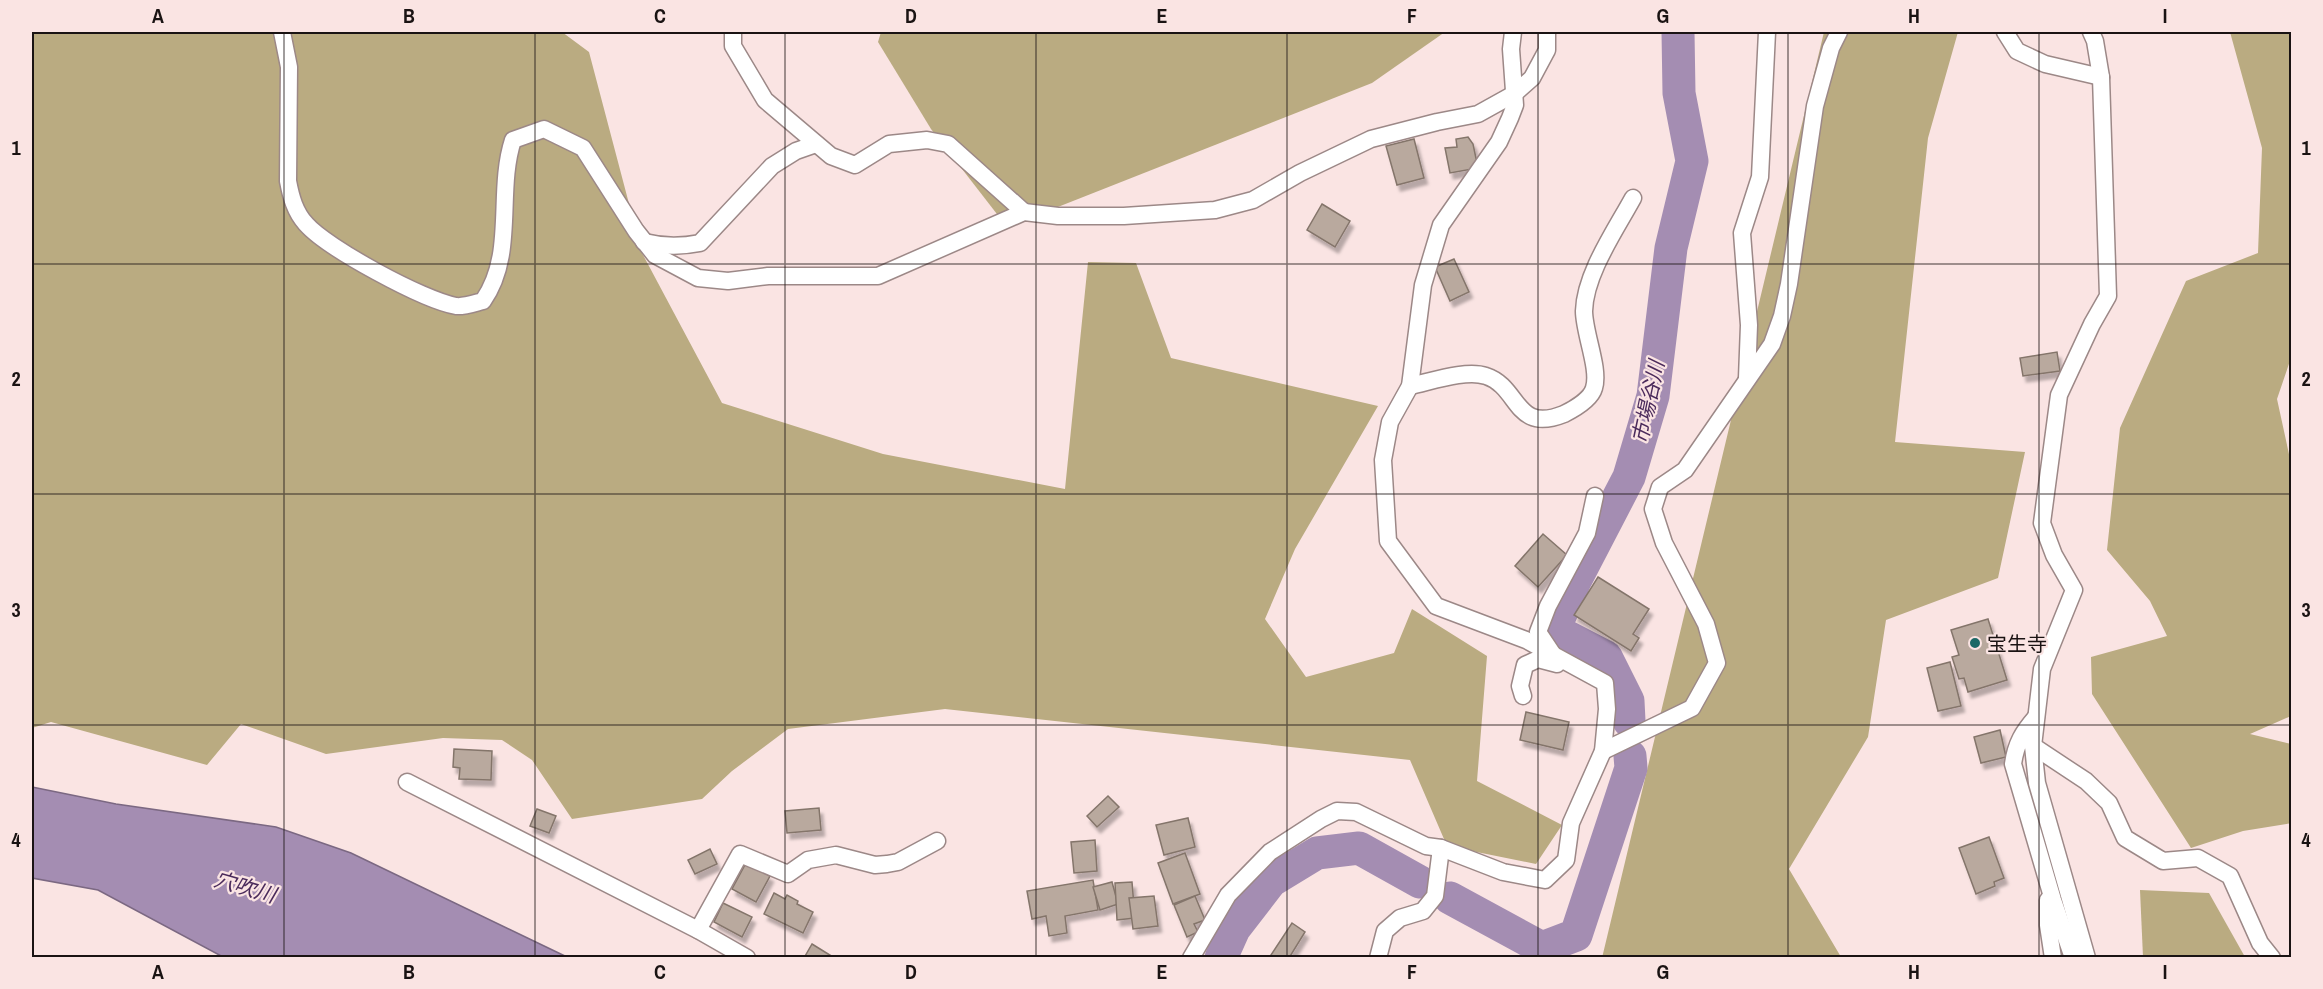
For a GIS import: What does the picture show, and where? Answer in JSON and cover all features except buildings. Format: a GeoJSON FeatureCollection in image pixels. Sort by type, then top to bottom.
{"type":"FeatureCollection","features":[{"type":"Feature","properties":{"kind":"street"},"geometry":{"type":"LineString","coordinates":[[282,32],[289,67],[288,181],[292,200],[304,222],[325,242],[393,280],[458,306],[483,301],[493,287],[503,245],[507,157],[513,140],[544,129],[583,148],[644,242],[655,255],[698,278],[728,281],[768,276],[878,276],[1024,212],[1058,216],[1124,216],[1215,210],[1254,200],[1300,173],[1371,139],[1478,114],[1514,94],[1532,78],[1547,50],[1547,32]]}},
{"type":"Feature","properties":{"kind":"street"},"geometry":{"type":"LineString","coordinates":[[733,32],[733,46],[765,100],[831,156],[855,165],[890,144],[927,140],[948,144],[1024,212]]}},
{"type":"Feature","properties":{"kind":"street"},"geometry":{"type":"LineString","coordinates":[[1191,957],[1227,895],[1270,852],[1337,811],[1356,812],[1426,846],[1441,848],[1503,872],[1545,880],[1566,860],[1572,823],[1603,751],[1607,709],[1605,683],[1526,640],[1436,606],[1388,542],[1383,460],[1390,423],[1410,386],[1423,285],[1441,225],[1499,141],[1512,112],[1513,32]]}},
{"type":"Feature","properties":{"kind":"street"},"geometry":{"type":"LineString","coordinates":[[1747,378],[1749,325],[1742,233],[1760,177],[1767,32]]}},
{"type":"Feature","properties":{"kind":"street"},"geometry":{"type":"LineString","coordinates":[[1603,751],[1692,708],[1717,663],[1706,624],[1664,543],[1653,509],[1660,487],[1685,471],[1772,344],[1782,316],[1789,284],[1815,106],[1839,32]]}},
{"type":"Feature","properties":{"kind":"street"},"geometry":{"type":"LineString","coordinates":[[2005,32],[2017,51],[2045,64],[2101,77]]}},
{"type":"Feature","properties":{"kind":"street"},"geometry":{"type":"LineString","coordinates":[[2087,957],[2037,783],[2033,746],[2042,669],[2074,590],[2054,555],[2042,523],[2059,395],[2108,296],[2101,77],[2095,41],[2091,32]]}},
{"type":"Feature","properties":{"kind":"street"},"geometry":{"type":"LineString","coordinates":[[644,242],[661,246],[683,247],[700,243],[772,166],[796,151],[816,144]]}},
{"type":"Feature","properties":{"kind":"street"},"geometry":{"type":"LineString","coordinates":[[1410,386],[1471,373],[1487,376],[1505,388],[1521,410],[1535,418],[1553,418],[1573,410],[1593,391],[1596,380],[1584,312],[1587,294],[1610,237],[1633,198]]}},
{"type":"Feature","properties":{"kind":"street"},"geometry":{"type":"LineString","coordinates":[[1552,654],[1538,632],[1548,606],[1587,533],[1595,496]]}},
{"type":"Feature","properties":{"kind":"street"},"geometry":{"type":"LineString","coordinates":[[1523,696],[1520,686],[1525,665],[1538,659],[1587,672]]}},
{"type":"Feature","properties":{"kind":"street"},"geometry":{"type":"LineString","coordinates":[[2036,717],[2021,734],[2015,749],[2013,764],[2048,884],[2073,957]]}},
{"type":"Feature","properties":{"kind":"street"},"geometry":{"type":"LineString","coordinates":[[2033,746],[2086,781],[2109,803],[2125,838],[2163,861],[2198,858],[2230,876],[2260,943],[2272,957]]}},
{"type":"Feature","properties":{"kind":"street"},"geometry":{"type":"LineString","coordinates":[[406,782],[747,957]]}},
{"type":"Feature","properties":{"kind":"street"},"geometry":{"type":"LineString","coordinates":[[698,930],[740,854],[788,874],[808,860],[836,855],[875,865],[887,864],[938,841]]}},
{"type":"Feature","properties":{"kind":"street"},"geometry":{"type":"LineString","coordinates":[[1377,957],[1385,931],[1400,918],[1423,911],[1435,896],[1441,848]]}},
{"type":"Feature","properties":{"kind":"street"},"geometry":{"type":"LineString","coordinates":[[2048,884],[2048,925],[2053,957]]}},
{"type":"Feature","properties":{"kind":"shaded area"},"geometry":{"type":"Polygon","coordinates":[[[32,32],[562,32],[589,52],[642,253],[722,403],[883,454],[1065,489],[1088,262],[1136,263],[1171,358],[1378,406],[1295,549],[1265,619],[1306,677],[1394,653],[1412,609],[1487,656],[1477,781],[1562,825],[1536,864],[1447,846],[1410,760],[945,709],[788,729],[732,771],[702,799],[572,819],[532,760],[502,740],[443,738],[326,754],[241,724],[207,765],[51,722],[32,728],[32,32]]]}},
{"type":"Feature","properties":{"kind":"shaded area"},"geometry":{"type":"Polygon","coordinates":[[[881,32],[1445,32],[1372,83],[1007,227],[931,129],[878,42],[881,32]]]}},
{"type":"Feature","properties":{"kind":"shaded area"},"geometry":{"type":"Polygon","coordinates":[[[1824,32],[1958,32],[1928,138],[1895,442],[2025,452],[1998,578],[1886,620],[1868,737],[1789,869],[1841,957],[1602,958],[1824,32]]]}},
{"type":"Feature","properties":{"kind":"shaded area"},"geometry":{"type":"Polygon","coordinates":[[[2230,32],[2291,32],[2292,355],[2277,399],[2292,468],[2291,716],[2250,734],[2291,744],[2292,823],[2243,831],[2191,848],[2092,694],[2091,657],[2167,636],[2150,601],[2107,550],[2120,428],[2186,281],[2258,253],[2262,148],[2230,32]]]}},
{"type":"Feature","properties":{"kind":"shaded area"},"geometry":{"type":"Polygon","coordinates":[[[2140,890],[2209,893],[2245,957],[2143,957],[2140,890]]]}},
{"type":"Feature","properties":{"kind":"water","name":"穴吹川"},"geometry":{"type":"Polygon","coordinates":[[[32,787],[116,804],[276,827],[351,853],[567,957],[223,957],[98,890],[32,878],[32,787]]]}},
{"type":"Feature","properties":{"kind":"waterway","name":"市場谷川"},"geometry":{"type":"LineString","coordinates":[[1629,721],[1628,701],[1606,657],[1554,630],[1574,583],[1629,477],[1653,396],[1671,248],[1692,161],[1679,93],[1678,32]]}},
{"type":"Feature","properties":{"kind":"waterway","name":"市場谷川"},"geometry":{"type":"LineString","coordinates":[[1450,898],[1542,948],[1576,935],[1631,768],[1630,756]]}},
{"type":"Feature","properties":{"kind":"waterway","name":"市場谷川"},"geometry":{"type":"LineString","coordinates":[[1221,958],[1234,929],[1271,881],[1317,853],[1359,848],[1420,882]]}},
{"type":"Feature","properties":{"kind":"place","name":"宝生寺"},"geometry":{"type":"Point","coordinates":[1975,643]}}]}
